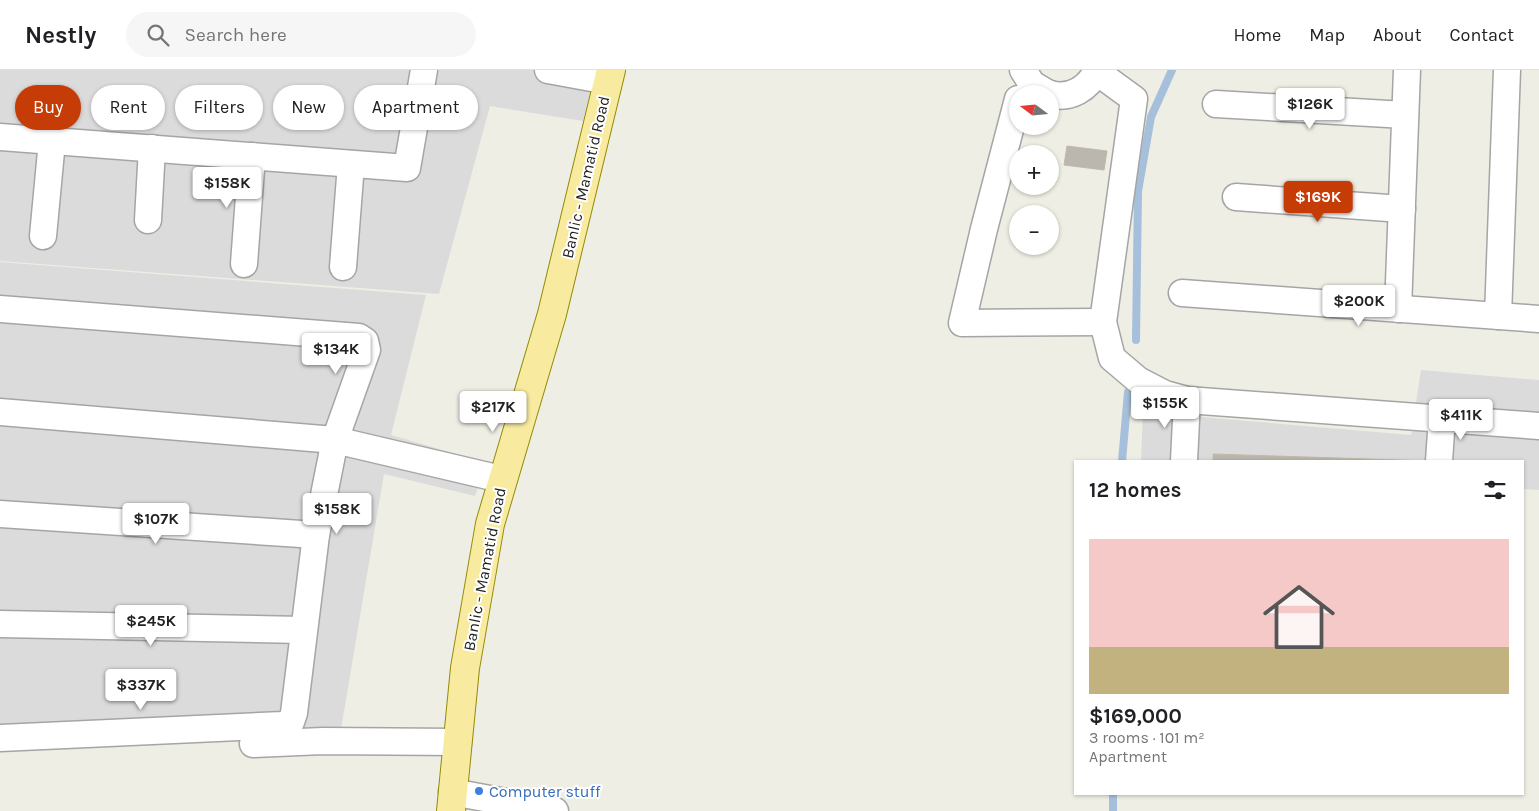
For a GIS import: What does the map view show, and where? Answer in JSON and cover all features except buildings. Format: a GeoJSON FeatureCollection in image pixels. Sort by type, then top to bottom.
{"type":"FeatureCollection","features":[{"type":"Feature","properties":{"kind":"main road","name":"Banlic - Mamatid Road"},"geometry":{"type":"LineString","coordinates":[[451,801],[465,668],[490,524],[552,314],[609,76]]}},
{"type":"Feature","properties":{"kind":"street"},"geometry":{"type":"LineString","coordinates":[[0,137],[407,168],[424,70]]}},
{"type":"Feature","properties":{"kind":"street"},"geometry":{"type":"LineString","coordinates":[[548,70],[609,76]]}},
{"type":"Feature","properties":{"kind":"street"},"geometry":{"type":"LineString","coordinates":[[1398,309],[1407,70]]}},
{"type":"Feature","properties":{"kind":"street"},"geometry":{"type":"LineString","coordinates":[[1498,316],[1507,70]]}},
{"type":"Feature","properties":{"kind":"street"},"geometry":{"type":"LineString","coordinates":[[1059,95],[1067,95],[1079,91],[1090,83],[1097,71],[1134,99],[1103,322],[1112,358],[1138,380],[1165,394],[1188,400],[1539,426]]}},
{"type":"Feature","properties":{"kind":"street"},"geometry":{"type":"LineString","coordinates":[[1022,79],[1034,85]]}},
{"type":"Feature","properties":{"kind":"street"},"geometry":{"type":"LineString","coordinates":[[1216,104],[1405,115]]}},
{"type":"Feature","properties":{"kind":"street"},"geometry":{"type":"LineString","coordinates":[[1009,133],[962,323],[1103,322]]}},
{"type":"Feature","properties":{"kind":"street"},"geometry":{"type":"LineString","coordinates":[[43,236],[52,141]]}},
{"type":"Feature","properties":{"kind":"street"},"geometry":{"type":"LineString","coordinates":[[148,220],[152,148]]}},
{"type":"Feature","properties":{"kind":"street"},"geometry":{"type":"LineString","coordinates":[[244,264],[252,156]]}},
{"type":"Feature","properties":{"kind":"street"},"geometry":{"type":"LineString","coordinates":[[343,267],[351,164]]}},
{"type":"Feature","properties":{"kind":"street"},"geometry":{"type":"LineString","coordinates":[[1236,197],[1402,209]]}},
{"type":"Feature","properties":{"kind":"street"},"geometry":{"type":"LineString","coordinates":[[1182,293],[1539,319]]}},
{"type":"Feature","properties":{"kind":"street"},"geometry":{"type":"LineString","coordinates":[[0,309],[359,337],[365,341],[367,350],[335,440],[316,535],[294,713],[291,722],[283,726],[0,738]]}},
{"type":"Feature","properties":{"kind":"street"},"geometry":{"type":"LineString","coordinates":[[1184,460],[1188,400]]}},
{"type":"Feature","properties":{"kind":"street"},"geometry":{"type":"LineString","coordinates":[[0,412],[335,440],[502,479]]}},
{"type":"Feature","properties":{"kind":"street"},"geometry":{"type":"LineString","coordinates":[[1440,460],[1442,418]]}},
{"type":"Feature","properties":{"kind":"street"},"geometry":{"type":"LineString","coordinates":[[0,514],[316,535]]}},
{"type":"Feature","properties":{"kind":"street"},"geometry":{"type":"LineString","coordinates":[[0,624],[303,630]]}},
{"type":"Feature","properties":{"kind":"street"},"geometry":{"type":"LineString","coordinates":[[0,755],[323,741],[458,742]]}},
{"type":"Feature","properties":{"kind":"street"},"geometry":{"type":"LineString","coordinates":[[451,801],[555,811]]}},
{"type":"Feature","properties":{"kind":"shaded area"},"geometry":{"type":"Polygon","coordinates":[[[0,70],[596,70],[583,121],[490,106],[439,294],[0,261],[0,70]]]}},
{"type":"Feature","properties":{"kind":"shaded area"},"geometry":{"type":"Polygon","coordinates":[[[0,262],[426,295],[391,435],[487,463],[475,496],[384,474],[341,729],[0,747],[0,262]]]}},
{"type":"Feature","properties":{"kind":"shaded area"},"geometry":{"type":"Polygon","coordinates":[[[1421,370],[1539,380],[1539,490],[1524,489],[1524,460],[1141,460],[1143,412],[1411,435],[1421,370]]]}},
{"type":"Feature","properties":{"kind":"waterway"},"geometry":{"type":"LineString","coordinates":[[1136,340],[1138,191],[1151,117],[1172,70]]}},
{"type":"Feature","properties":{"kind":"waterway"},"geometry":{"type":"LineString","coordinates":[[1122,460],[1128,392]]}},
{"type":"Feature","properties":{"kind":"waterway"},"geometry":{"type":"LineString","coordinates":[[1113,795],[1113,811]]}},
{"type":"Feature","properties":{"kind":"place","name":"Computer stuff"},"geometry":{"type":"Point","coordinates":[479,791]}}]}
